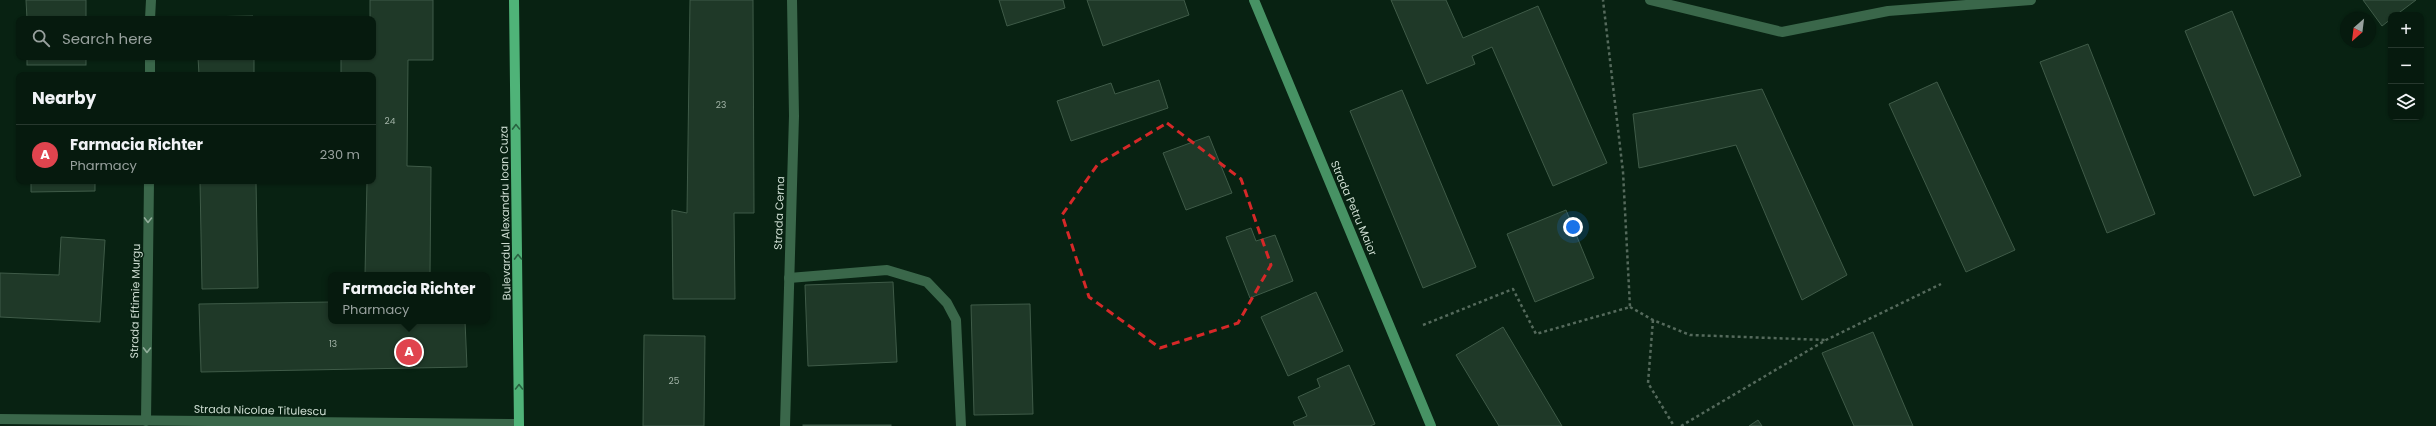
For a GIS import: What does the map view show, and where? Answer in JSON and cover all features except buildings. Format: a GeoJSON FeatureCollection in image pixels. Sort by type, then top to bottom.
{"type":"FeatureCollection","features":[{"type":"Feature","properties":{"kind":"main road","name":"Bulevardul Alexandru Ioan Cuza"},"geometry":{"type":"LineString","coordinates":[[514,0],[519,425]]}},
{"type":"Feature","properties":{"kind":"main road","name":"Strada Petru Maior"},"geometry":{"type":"LineString","coordinates":[[1254,0],[1431,426]]}},
{"type":"Feature","properties":{"kind":"street"},"geometry":{"type":"LineString","coordinates":[[150,0],[150,16]]}},
{"type":"Feature","properties":{"kind":"street","name":"Strada Cerna"},"geometry":{"type":"LineString","coordinates":[[785,426],[794,116],[792,0]]}},
{"type":"Feature","properties":{"kind":"street"},"geometry":{"type":"LineString","coordinates":[[1650,0],[1782,32],[1888,11],[2031,0]]}},
{"type":"Feature","properties":{"kind":"street"},"geometry":{"type":"LineString","coordinates":[[150,60],[150,72]]}},
{"type":"Feature","properties":{"kind":"street","name":"Strada Eftimie Murgu"},"geometry":{"type":"LineString","coordinates":[[146,421],[149,184]]}},
{"type":"Feature","properties":{"kind":"street"},"geometry":{"type":"LineString","coordinates":[[789,278],[887,270],[927,282],[946,303],[956,320],[961,426]]}},
{"type":"Feature","properties":{"kind":"street","name":"Strada Nicolae Titulescu"},"geometry":{"type":"LineString","coordinates":[[0,419],[519,425]]}},
{"type":"Feature","properties":{"kind":"path"},"geometry":{"type":"LineString","coordinates":[[1603,0],[1623,172],[1630,307]]}},
{"type":"Feature","properties":{"kind":"path"},"geometry":{"type":"LineString","coordinates":[[1681,426],[1826,340],[1941,284]]}},
{"type":"Feature","properties":{"kind":"path"},"geometry":{"type":"LineString","coordinates":[[1423,325],[1513,289],[1536,334],[1630,307],[1653,320],[1690,335],[1826,340]]}},
{"type":"Feature","properties":{"kind":"path"},"geometry":{"type":"LineString","coordinates":[[1653,320],[1648,383],[1674,426]]}},
{"type":"Feature","properties":{"kind":"highlighted area"},"geometry":{"type":"Polygon","coordinates":[[[1167,123],[1241,179],[1271,265],[1238,323],[1160,348],[1089,297],[1062,215],[1098,164],[1167,123]]]}},
{"type":"Feature","properties":{"kind":"place","name":"Farmacia Richter"},"geometry":{"type":"Point","coordinates":[409,352]}}]}
